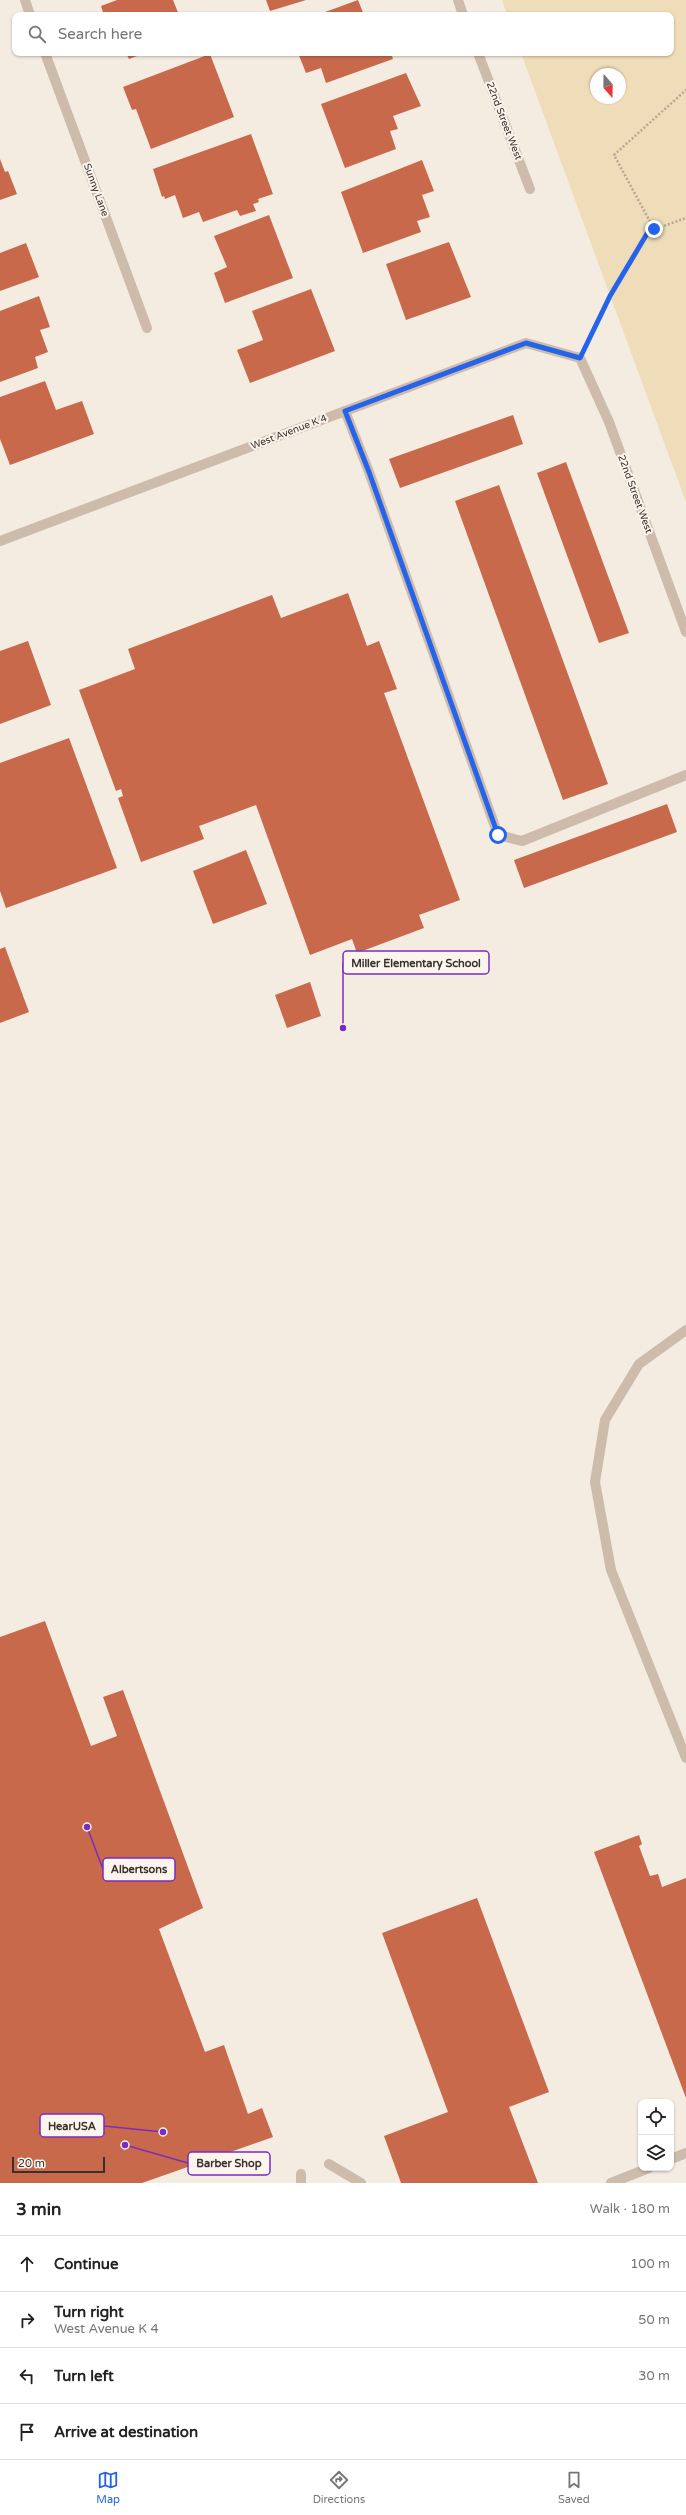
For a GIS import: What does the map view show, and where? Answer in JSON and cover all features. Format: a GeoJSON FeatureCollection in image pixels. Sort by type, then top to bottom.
{"type":"FeatureCollection","features":[{"type":"Feature","properties":{"kind":"street"},"geometry":{"type":"LineString","coordinates":[[25,0],[29,12]]}},
{"type":"Feature","properties":{"kind":"street"},"geometry":{"type":"LineString","coordinates":[[458,0],[463,12]]}},
{"type":"Feature","properties":{"kind":"street","name":"Sunny Lane"},"geometry":{"type":"LineString","coordinates":[[46,56],[147,328]]}},
{"type":"Feature","properties":{"kind":"street","name":"22nd Street West"},"geometry":{"type":"LineString","coordinates":[[479,56],[530,189]]}},
{"type":"Feature","properties":{"kind":"street","name":"West Avenue K 4"},"geometry":{"type":"LineString","coordinates":[[0,541],[526,343],[580,358]]}},
{"type":"Feature","properties":{"kind":"street","name":"22nd Street West"},"geometry":{"type":"LineString","coordinates":[[580,358],[609,422],[686,632]]}},
{"type":"Feature","properties":{"kind":"street"},"geometry":{"type":"LineString","coordinates":[[345,411],[369,472],[498,835],[522,841],[686,775]]}},
{"type":"Feature","properties":{"kind":"street"},"geometry":{"type":"LineString","coordinates":[[686,1330],[639,1364],[605,1420],[595,1482],[611,1570],[686,1758]]}},
{"type":"Feature","properties":{"kind":"street"},"geometry":{"type":"LineString","coordinates":[[674,2158],[686,2153]]}},
{"type":"Feature","properties":{"kind":"street"},"geometry":{"type":"LineString","coordinates":[[329,2164],[361,2183]]}},
{"type":"Feature","properties":{"kind":"street"},"geometry":{"type":"LineString","coordinates":[[612,2183],[642,2171]]}},
{"type":"Feature","properties":{"kind":"path"},"geometry":{"type":"LineString","coordinates":[[654,229],[614,155],[686,90]]}},
{"type":"Feature","properties":{"kind":"path"},"geometry":{"type":"LineString","coordinates":[[580,358],[610,296],[648,232],[686,218]]}},
{"type":"Feature","properties":{"kind":"sand"},"geometry":{"type":"Polygon","coordinates":[[[502,0],[686,0],[686,502],[522,56],[674,56],[674,12],[506,12],[502,0]]]}},
{"type":"Feature","properties":{"kind":"building"},"geometry":{"type":"Polygon","coordinates":[[[117,0],[173,0],[178,12],[103,12],[101,6],[117,0]]]}},
{"type":"Feature","properties":{"kind":"building"},"geometry":{"type":"Polygon","coordinates":[[[266,0],[306,0],[270,11],[266,0]]]}},
{"type":"Feature","properties":{"kind":"building"},"geometry":{"type":"Polygon","coordinates":[[[358,0],[363,12],[325,12],[358,0]]]}},
{"type":"Feature","properties":{"kind":"building"},"geometry":{"type":"Polygon","coordinates":[[[128,56],[137,56],[129,59],[128,56]]]}},
{"type":"Feature","properties":{"kind":"building"},"geometry":{"type":"Polygon","coordinates":[[[205,56],[211,56],[234,117],[151,149],[136,109],[132,110],[123,87],[205,56]]]}},
{"type":"Feature","properties":{"kind":"building"},"geometry":{"type":"Polygon","coordinates":[[[299,56],[392,56],[393,59],[326,83],[321,68],[306,73],[299,56]]]}},
{"type":"Feature","properties":{"kind":"building"},"geometry":{"type":"Polygon","coordinates":[[[406,73],[421,106],[393,116],[398,129],[390,131],[396,149],[345,168],[321,104],[406,73]]]}},
{"type":"Feature","properties":{"kind":"building"},"geometry":{"type":"Polygon","coordinates":[[[251,134],[273,194],[258,199],[259,202],[253,204],[256,211],[240,216],[237,210],[203,222],[199,212],[183,218],[175,195],[165,199],[164,196],[162,197],[153,169],[251,134]]]}},
{"type":"Feature","properties":{"kind":"building"},"geometry":{"type":"Polygon","coordinates":[[[0,159],[5,172],[8,171],[17,194],[0,200],[0,159]]]}},
{"type":"Feature","properties":{"kind":"building"},"geometry":{"type":"Polygon","coordinates":[[[422,160],[434,191],[422,195],[430,217],[417,221],[421,232],[363,253],[341,192],[422,160]]]}},
{"type":"Feature","properties":{"kind":"building"},"geometry":{"type":"Polygon","coordinates":[[[269,215],[293,278],[225,303],[214,273],[227,267],[214,236],[269,215]]]}},
{"type":"Feature","properties":{"kind":"building"},"geometry":{"type":"Polygon","coordinates":[[[449,242],[471,297],[406,320],[386,264],[449,242]]]}},
{"type":"Feature","properties":{"kind":"building"},"geometry":{"type":"Polygon","coordinates":[[[26,243],[39,277],[0,291],[0,253],[26,243]]]}},
{"type":"Feature","properties":{"kind":"building"},"geometry":{"type":"Polygon","coordinates":[[[311,289],[335,351],[250,383],[237,350],[263,340],[252,311],[311,289]]]}},
{"type":"Feature","properties":{"kind":"building"},"geometry":{"type":"Polygon","coordinates":[[[39,296],[50,327],[40,330],[48,352],[35,357],[38,368],[0,382],[0,311],[39,296]]]}},
{"type":"Feature","properties":{"kind":"building"},"geometry":{"type":"Polygon","coordinates":[[[45,381],[56,410],[82,401],[94,434],[10,465],[0,439],[0,397],[45,381]]]}},
{"type":"Feature","properties":{"kind":"building"},"geometry":{"type":"Polygon","coordinates":[[[513,415],[523,444],[400,488],[389,459],[513,415]]]}},
{"type":"Feature","properties":{"kind":"building"},"geometry":{"type":"Polygon","coordinates":[[[566,462],[629,633],[599,643],[537,473],[566,462]]]}},
{"type":"Feature","properties":{"kind":"building"},"geometry":{"type":"Polygon","coordinates":[[[499,485],[608,784],[563,800],[455,501],[499,485]]]}},
{"type":"Feature","properties":{"kind":"building"},"geometry":{"type":"Polygon","coordinates":[[[348,593],[367,646],[379,641],[397,689],[384,693],[460,900],[419,915],[424,928],[357,953],[352,939],[310,955],[256,805],[199,826],[204,839],[141,862],[118,798],[123,796],[121,789],[116,791],[79,690],[135,669],[128,649],[272,595],[281,618],[348,593]]]}},
{"type":"Feature","properties":{"kind":"building"},"geometry":{"type":"Polygon","coordinates":[[[28,641],[51,705],[0,724],[0,651],[28,641]]]}},
{"type":"Feature","properties":{"kind":"building"},"geometry":{"type":"Polygon","coordinates":[[[69,738],[117,868],[6,908],[0,891],[0,763],[69,738]]]}},
{"type":"Feature","properties":{"kind":"building"},"geometry":{"type":"Polygon","coordinates":[[[667,804],[677,832],[524,888],[514,860],[667,804]]]}},
{"type":"Feature","properties":{"kind":"building"},"geometry":{"type":"Polygon","coordinates":[[[246,850],[267,904],[213,924],[193,871],[246,850]]]}},
{"type":"Feature","properties":{"kind":"building"},"geometry":{"type":"Polygon","coordinates":[[[5,947],[29,1012],[0,1023],[0,949],[5,947]]]}},
{"type":"Feature","properties":{"kind":"building"},"geometry":{"type":"Polygon","coordinates":[[[310,982],[321,1016],[287,1028],[275,995],[310,982]]]}},
{"type":"Feature","properties":{"kind":"building"},"geometry":{"type":"Polygon","coordinates":[[[45,1621],[91,1746],[117,1736],[103,1697],[123,1690],[203,1908],[159,1929],[205,2052],[224,2045],[248,2114],[262,2108],[273,2137],[142,2183],[0,2183],[0,1637],[45,1621]]]}},
{"type":"Feature","properties":{"kind":"building"},"geometry":{"type":"Polygon","coordinates":[[[639,1835],[642,1844],[639,1846],[650,1876],[658,1874],[662,1887],[686,1878],[686,2098],[594,1852],[639,1835]]]}},
{"type":"Feature","properties":{"kind":"building"},"geometry":{"type":"Polygon","coordinates":[[[477,1898],[549,2092],[509,2107],[538,2183],[401,2183],[384,2136],[448,2112],[382,1933],[477,1898]]]}},
{"type":"Feature","properties":{"kind":"place","name":"Miller Elementary School"},"geometry":{"type":"Point","coordinates":[343,1028]}},
{"type":"Feature","properties":{"kind":"place","name":"Albertsons"},"geometry":{"type":"Point","coordinates":[87,1827]}},
{"type":"Feature","properties":{"kind":"place","name":"HearUSA"},"geometry":{"type":"Point","coordinates":[163,2132]}},
{"type":"Feature","properties":{"kind":"place","name":"Barber Shop"},"geometry":{"type":"Point","coordinates":[125,2145]}},
{"type":"Feature","properties":{"kind":"route"},"geometry":{"type":"LineString","coordinates":[[498,835],[369,472],[345,411],[526,343],[580,358],[610,296],[648,232],[654,229]]}}]}
